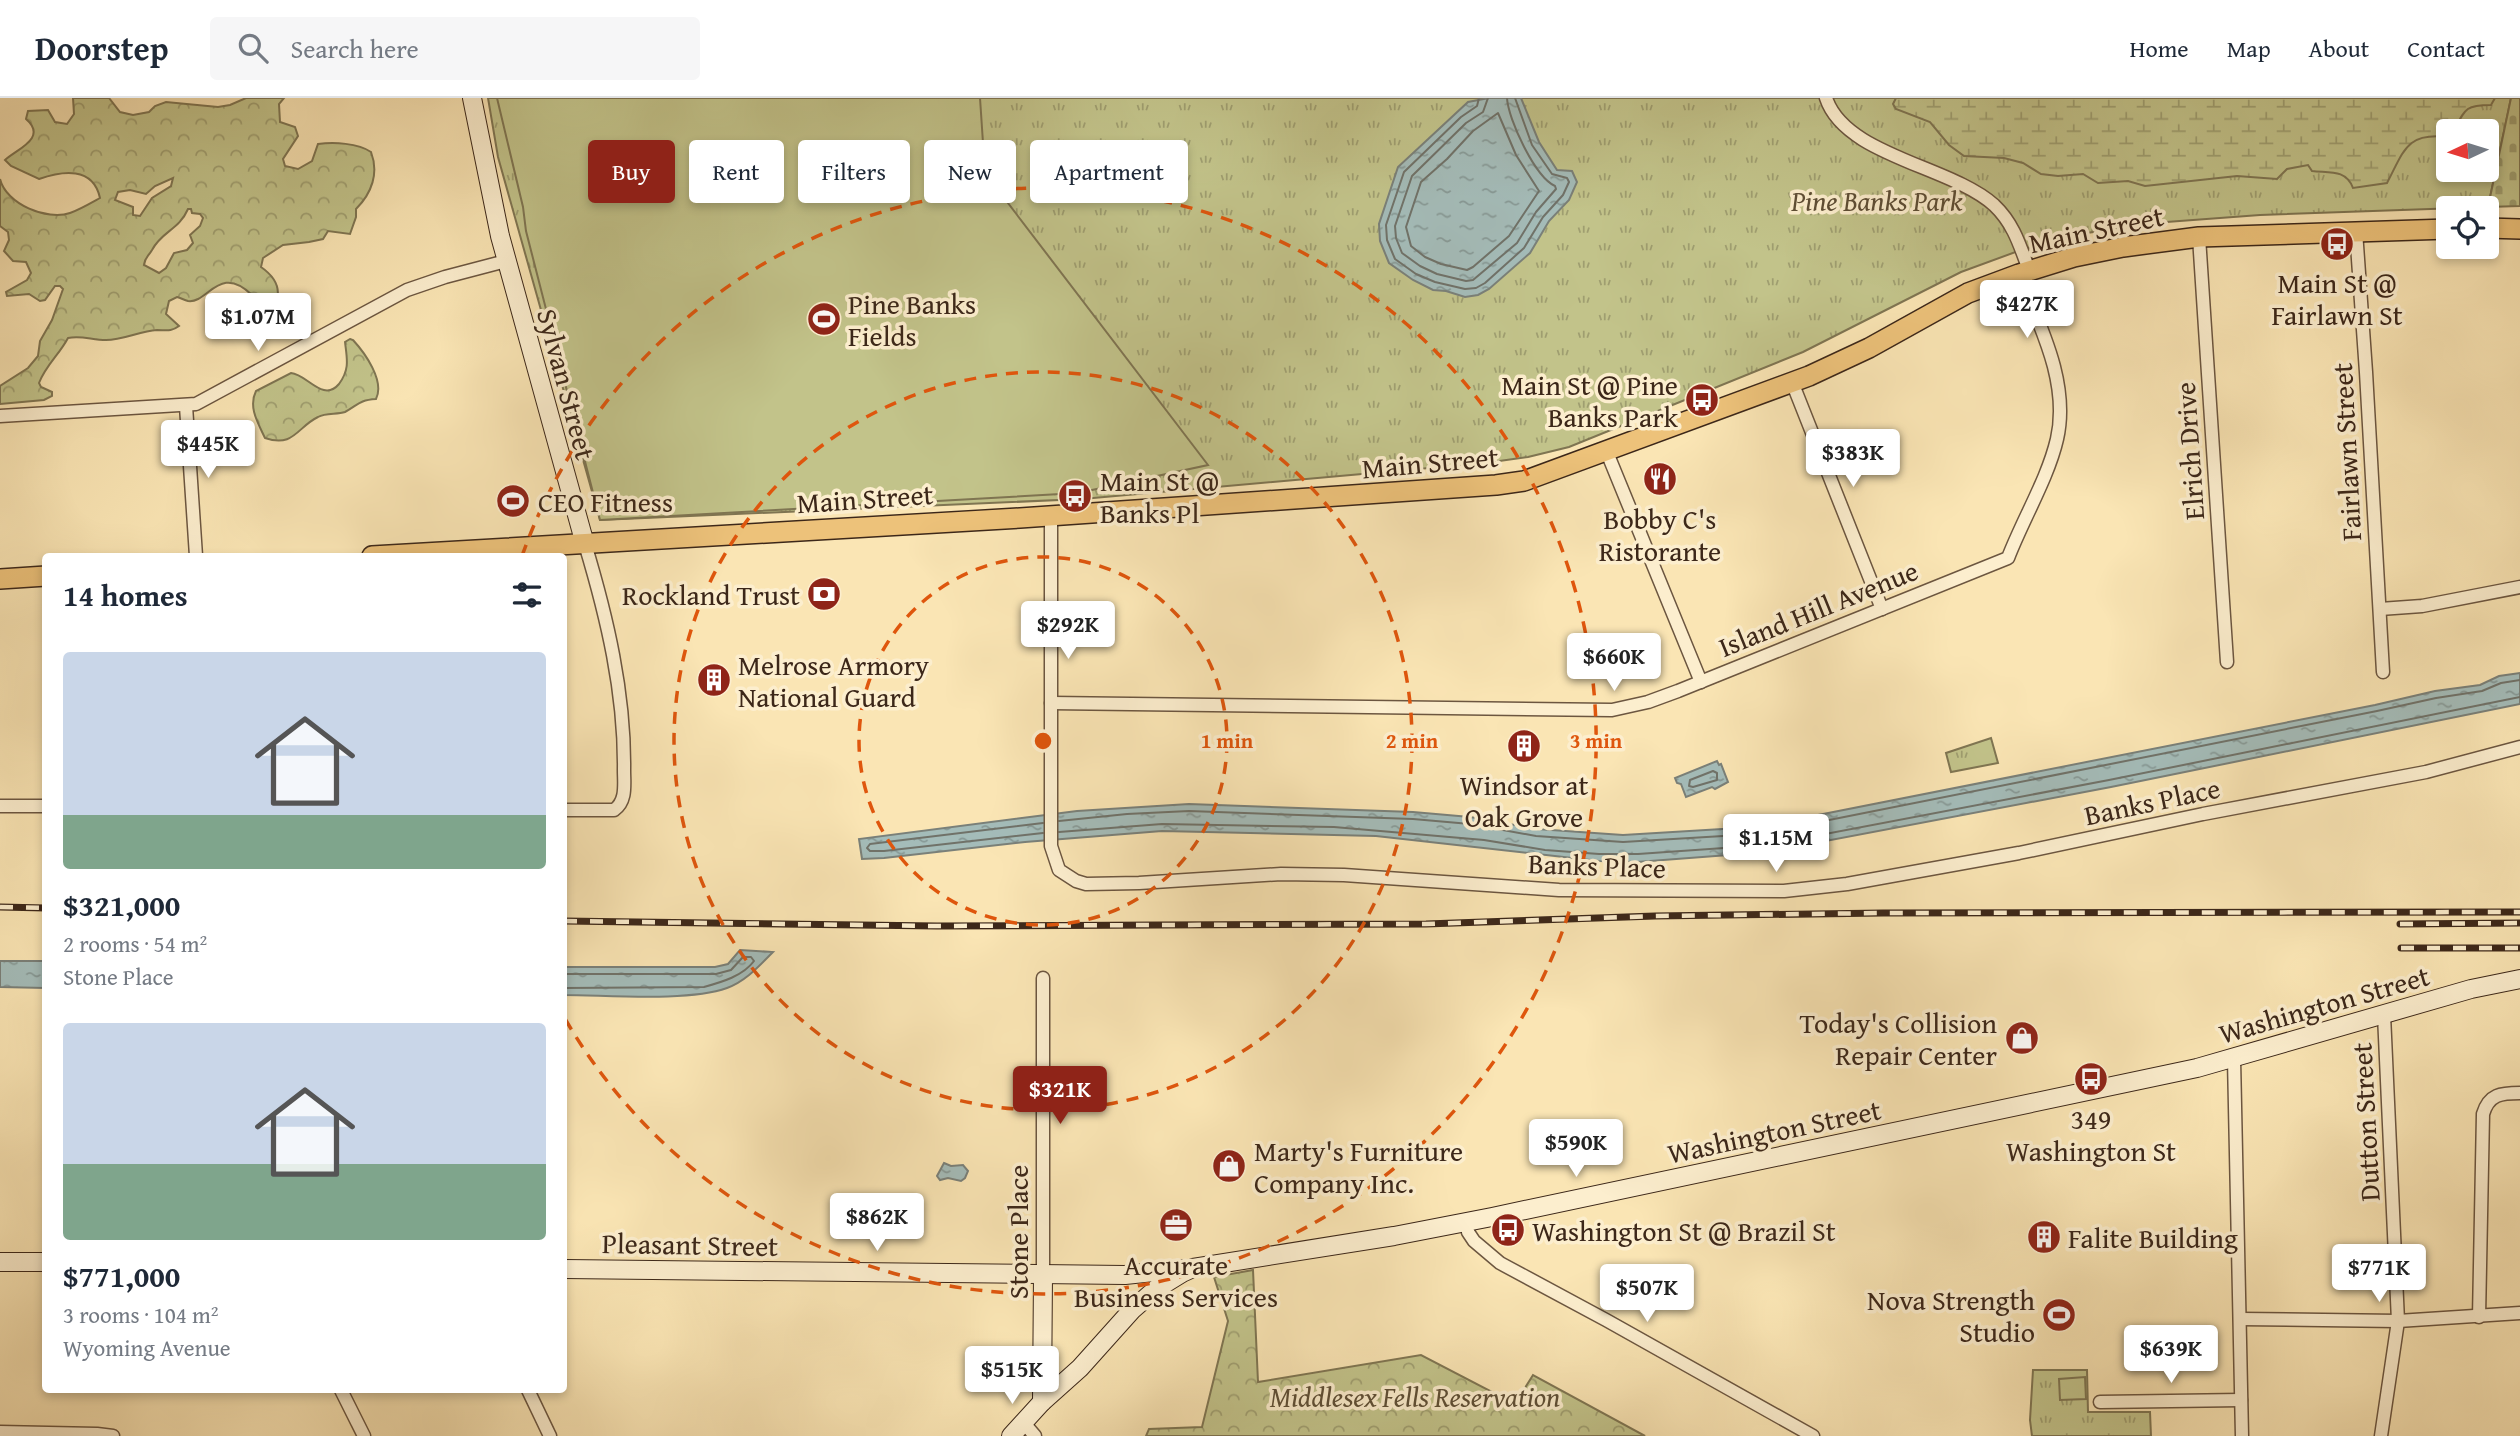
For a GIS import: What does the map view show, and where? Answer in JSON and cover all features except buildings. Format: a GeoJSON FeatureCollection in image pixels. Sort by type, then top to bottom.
{"type":"FeatureCollection","features":[{"type":"Feature","properties":{"kind":"main road","name":"Sylvan Street"},"geometry":{"type":"LineString","coordinates":[[472,98],[488,185],[506,261],[585,544]]}},
{"type":"Feature","properties":{"kind":"main road"},"geometry":{"type":"LineString","coordinates":[[2499,228],[2520,229]]}},
{"type":"Feature","properties":{"kind":"main road","name":"Main Street"},"geometry":{"type":"LineString","coordinates":[[457,553],[1483,487],[1524,481],[1792,382],[1869,348],[1968,293],[2024,272],[2123,247],[2199,237],[2436,229]]}},
{"type":"Feature","properties":{"kind":"main road"},"geometry":{"type":"LineString","coordinates":[[0,579],[42,576]]}},
{"type":"Feature","properties":{"kind":"main road","name":"Washington Street"},"geometry":{"type":"LineString","coordinates":[[1011,1436],[1029,1429],[1042,1402],[1080,1368],[1132,1310],[1171,1279],[1193,1268],[1465,1222],[2234,1059],[2471,989],[2520,979]]}},
{"type":"Feature","properties":{"kind":"main road"},"geometry":{"type":"LineString","coordinates":[[0,1262],[42,1262]]}},
{"type":"Feature","properties":{"kind":"main road","name":"Pleasant Street"},"geometry":{"type":"LineString","coordinates":[[567,1269],[1125,1275],[1193,1268]]}},
{"type":"Feature","properties":{"kind":"main road","name":"Stone Place"},"geometry":{"type":"LineString","coordinates":[[1042,1402],[1043,1274]]}},
{"type":"Feature","properties":{"kind":"street","name":"Island Hill Avenue"},"geometry":{"type":"LineString","coordinates":[[1051,703],[1612,710],[1648,702],[1701,682],[2008,558],[2054,450],[2060,411],[2056,374],[2024,272],[2014,230],[1994,206],[1976,192],[1926,167],[1872,146],[1833,112],[1826,98]]}},
{"type":"Feature","properties":{"kind":"street","name":"Fairlawn Street"},"geometry":{"type":"LineString","coordinates":[[2356,230],[2367,372],[2383,672]]}},
{"type":"Feature","properties":{"kind":"street","name":"Elrich Drive"},"geometry":{"type":"LineString","coordinates":[[2199,237],[2227,662]]}},
{"type":"Feature","properties":{"kind":"street"},"geometry":{"type":"LineString","coordinates":[[0,416],[186,406],[207,399],[407,290],[506,261]]}},
{"type":"Feature","properties":{"kind":"street"},"geometry":{"type":"LineString","coordinates":[[1792,382],[1882,609]]}},
{"type":"Feature","properties":{"kind":"street"},"geometry":{"type":"LineString","coordinates":[[186,406],[196,553]]}},
{"type":"Feature","properties":{"kind":"street"},"geometry":{"type":"LineString","coordinates":[[1606,450],[1701,682]]}},
{"type":"Feature","properties":{"kind":"street","name":"Banks Place"},"geometry":{"type":"LineString","coordinates":[[1051,516],[1051,846],[1059,870],[1086,884],[1281,874],[1343,875],[1469,886],[1559,890],[1795,890],[1847,884],[2019,853],[2203,814],[2426,772],[2520,747]]}},
{"type":"Feature","properties":{"kind":"street","name":"Sylvan Street"},"geometry":{"type":"LineString","coordinates":[[567,810],[608,811],[619,806],[623,796],[622,703],[585,544]]}},
{"type":"Feature","properties":{"kind":"street"},"geometry":{"type":"LineString","coordinates":[[2380,610],[2422,606],[2520,587]]}},
{"type":"Feature","properties":{"kind":"street"},"geometry":{"type":"LineString","coordinates":[[0,806],[42,806]]}},
{"type":"Feature","properties":{"kind":"street","name":"Stone Place"},"geometry":{"type":"LineString","coordinates":[[1043,978],[1043,1274]]}},
{"type":"Feature","properties":{"kind":"street","name":"Dutton Street"},"geometry":{"type":"LineString","coordinates":[[2381,1436],[2398,1321],[2385,1015]]}},
{"type":"Feature","properties":{"kind":"street"},"geometry":{"type":"LineString","coordinates":[[2234,1059],[2242,1436]]}},
{"type":"Feature","properties":{"kind":"street"},"geometry":{"type":"LineString","coordinates":[[2479,1317],[2483,1114],[2488,1101],[2493,1097],[2520,1093]]}},
{"type":"Feature","properties":{"kind":"street"},"geometry":{"type":"LineString","coordinates":[[1465,1222],[1474,1241],[1500,1263],[1813,1436]]}},
{"type":"Feature","properties":{"kind":"street"},"geometry":{"type":"LineString","coordinates":[[2239,1319],[2398,1321],[2520,1313]]}},
{"type":"Feature","properties":{"kind":"street"},"geometry":{"type":"LineString","coordinates":[[342,1393],[364,1436]]}},
{"type":"Feature","properties":{"kind":"street"},"geometry":{"type":"LineString","coordinates":[[529,1393],[550,1436]]}},
{"type":"Feature","properties":{"kind":"street"},"geometry":{"type":"LineString","coordinates":[[2100,1402],[2241,1400]]}},
{"type":"Feature","properties":{"kind":"street"},"geometry":{"type":"LineString","coordinates":[[0,1432],[97,1433],[113,1436]]}},
{"type":"Feature","properties":{"kind":"green space"},"geometry":{"type":"Polygon","coordinates":[[[73,98],[109,98],[120,112],[133,115],[149,112],[155,106],[166,102],[218,107],[246,98],[284,98],[279,104],[280,122],[295,127],[298,136],[283,159],[285,166],[298,169],[312,161],[318,144],[338,143],[371,152],[374,175],[370,189],[356,209],[350,234],[328,231],[323,239],[283,245],[263,258],[261,267],[272,276],[276,284],[277,299],[252,295],[241,286],[231,283],[223,284],[195,300],[188,301],[177,297],[169,301],[166,314],[179,326],[173,329],[112,340],[68,338],[39,383],[41,387],[52,392],[52,396],[44,400],[0,404],[0,386],[28,368],[38,356],[40,341],[52,320],[63,289],[55,286],[45,300],[40,301],[29,294],[7,296],[6,292],[27,280],[31,273],[26,262],[13,261],[4,251],[9,240],[8,232],[0,226],[0,179],[10,196],[19,203],[50,215],[70,213],[100,198],[91,180],[84,176],[67,173],[39,179],[11,166],[5,160],[32,137],[32,126],[26,119],[28,111],[48,110],[55,122],[67,124],[74,114],[73,98]],[[173,178],[155,186],[146,194],[130,190],[118,192],[115,200],[133,207],[133,215],[140,216],[152,198],[171,186],[173,178]],[[188,209],[180,222],[156,244],[144,265],[159,273],[166,268],[174,253],[187,250],[193,243],[190,235],[200,226],[203,218],[188,209]]]}},
{"type":"Feature","properties":{"kind":"green space","name":"Pine Banks Park"},"geometry":{"type":"Polygon","coordinates":[[[488,98],[2511,98],[2499,155],[2499,119],[2436,119],[2436,182],[2493,182],[2490,196],[2436,196],[2436,209],[2260,215],[2153,223],[2087,233],[2021,250],[1961,272],[1803,352],[1569,447],[1528,457],[1082,499],[600,520],[498,157],[488,98]]]}},
{"type":"Feature","properties":{"kind":"green space","name":"Pine Banks Fields"},"geometry":{"type":"Polygon","coordinates":[[[497,98],[980,98],[983,140],[924,140],[924,203],[1008,203],[1208,465],[1078,493],[600,520],[526,231],[523,207],[497,98]]]}},
{"type":"Feature","properties":{"kind":"green space"},"geometry":{"type":"Polygon","coordinates":[[[1896,98],[2495,98],[2491,105],[2471,107],[2460,119],[2436,119],[2436,136],[2423,138],[2408,146],[2387,183],[2353,188],[2341,175],[2312,171],[2308,165],[2287,169],[2277,179],[2237,176],[2145,186],[2128,181],[2098,183],[2083,174],[2041,174],[2023,163],[2004,158],[1964,156],[1949,145],[1930,122],[1896,109],[1893,104],[1896,98]]]}},
{"type":"Feature","properties":{"kind":"green space"},"geometry":{"type":"Polygon","coordinates":[[[2511,98],[2520,98],[2520,206],[2499,207],[2499,196],[2490,196],[2493,182],[2499,182],[2499,155],[2511,98]]]}},
{"type":"Feature","properties":{"kind":"green space"},"geometry":{"type":"Polygon","coordinates":[[[350,339],[368,360],[376,376],[376,399],[362,402],[345,412],[321,415],[289,438],[265,438],[253,409],[256,391],[291,373],[321,389],[333,389],[345,374],[345,342],[350,339]]]}},
{"type":"Feature","properties":{"kind":"green space"},"geometry":{"type":"Polygon","coordinates":[[[1991,738],[1998,763],[1951,772],[1946,753],[1991,738]]]}},
{"type":"Feature","properties":{"kind":"green space","name":"Middlesex Fells Reservation"},"geometry":{"type":"Polygon","coordinates":[[[1253,1270],[1258,1382],[1421,1355],[1515,1404],[1533,1375],[1645,1436],[1146,1436],[1149,1429],[1202,1427],[1228,1321],[1214,1277],[1253,1270]]]}},
{"type":"Feature","properties":{"kind":"green space"},"geometry":{"type":"Polygon","coordinates":[[[2033,1370],[2087,1370],[2088,1412],[2150,1412],[2151,1436],[2032,1436],[2030,1420],[2033,1370]]]}},
{"type":"Feature","properties":{"kind":"green space"},"geometry":{"type":"Polygon","coordinates":[[[2085,1377],[2086,1399],[2060,1400],[2059,1379],[2085,1377]]]}},
{"type":"Feature","properties":{"kind":"water"},"geometry":{"type":"Polygon","coordinates":[[[1489,98],[1521,98],[1539,142],[1557,170],[1572,171],[1577,182],[1569,200],[1549,221],[1530,253],[1489,289],[1478,295],[1465,297],[1433,290],[1389,263],[1380,241],[1379,224],[1398,167],[1468,102],[1489,98]]]}},
{"type":"Feature","properties":{"kind":"water"},"geometry":{"type":"Polygon","coordinates":[[[2520,673],[2520,704],[2111,787],[1768,852],[1637,862],[1599,861],[1376,836],[1162,831],[862,859],[859,839],[1077,811],[1189,804],[1413,812],[1470,817],[1537,829],[1623,835],[1739,828],[1808,817],[2435,691],[2480,685],[2499,676],[2520,673]]]}},
{"type":"Feature","properties":{"kind":"water"},"geometry":{"type":"Polygon","coordinates":[[[1717,761],[1721,764],[1728,782],[1715,789],[1712,787],[1686,797],[1681,784],[1677,783],[1675,778],[1717,761]]]}},
{"type":"Feature","properties":{"kind":"water"},"geometry":{"type":"Polygon","coordinates":[[[740,950],[773,952],[740,981],[711,992],[670,996],[567,995],[567,967],[715,967],[728,964],[740,950]]]}},
{"type":"Feature","properties":{"kind":"water"},"geometry":{"type":"Polygon","coordinates":[[[0,961],[42,961],[42,988],[0,987],[0,961]]]}},
{"type":"Feature","properties":{"kind":"water"},"geometry":{"type":"Polygon","coordinates":[[[944,1163],[951,1166],[963,1165],[968,1171],[965,1178],[961,1181],[948,1178],[940,1180],[937,1176],[944,1163]]]}},
{"type":"Feature","properties":{"kind":"railway"},"geometry":{"type":"LineString","coordinates":[[0,907],[42,908]]}},
{"type":"Feature","properties":{"kind":"railway"},"geometry":{"type":"LineString","coordinates":[[567,921],[937,926],[1426,924],[1655,916],[1883,913],[2520,912]]}},
{"type":"Feature","properties":{"kind":"railway"},"geometry":{"type":"LineString","coordinates":[[2400,924],[2520,923]]}},
{"type":"Feature","properties":{"kind":"railway"},"geometry":{"type":"LineString","coordinates":[[2401,948],[2520,948]]}},
{"type":"Feature","properties":{"kind":"place","name":"Main St @ Fairlawn St"},"geometry":{"type":"Point","coordinates":[2337,244]}},
{"type":"Feature","properties":{"kind":"place","name":"Pine Banks Fields"},"geometry":{"type":"Point","coordinates":[824,319]}},
{"type":"Feature","properties":{"kind":"place","name":"Main St @ Pine Banks Park"},"geometry":{"type":"Point","coordinates":[1702,400]}},
{"type":"Feature","properties":{"kind":"place","name":"Bobby C's Ristorante"},"geometry":{"type":"Point","coordinates":[1660,479]}},
{"type":"Feature","properties":{"kind":"place","name":"Main St @ Banks Pl"},"geometry":{"type":"Point","coordinates":[1075,496]}},
{"type":"Feature","properties":{"kind":"place","name":"CEO Fitness"},"geometry":{"type":"Point","coordinates":[513,501]}},
{"type":"Feature","properties":{"kind":"place","name":"Rockland Trust"},"geometry":{"type":"Point","coordinates":[824,594]}},
{"type":"Feature","properties":{"kind":"place","name":"Melrose Armory National Guard"},"geometry":{"type":"Point","coordinates":[714,680]}},
{"type":"Feature","properties":{"kind":"place","name":"Windsor at Oak Grove"},"geometry":{"type":"Point","coordinates":[1524,746]}},
{"type":"Feature","properties":{"kind":"place","name":"Today's Collision Repair Center"},"geometry":{"type":"Point","coordinates":[2022,1038]}},
{"type":"Feature","properties":{"kind":"place","name":"349 Washington St"},"geometry":{"type":"Point","coordinates":[2091,1079]}},
{"type":"Feature","properties":{"kind":"place","name":"Marty's Furniture Company Inc."},"geometry":{"type":"Point","coordinates":[1229,1166]}},
{"type":"Feature","properties":{"kind":"place","name":"Accurate Business Services"},"geometry":{"type":"Point","coordinates":[1176,1225]}},
{"type":"Feature","properties":{"kind":"place","name":"Washington St @ Brazil St"},"geometry":{"type":"Point","coordinates":[1508,1230]}},
{"type":"Feature","properties":{"kind":"place","name":"Falite Building"},"geometry":{"type":"Point","coordinates":[2044,1237]}},
{"type":"Feature","properties":{"kind":"place","name":"Nova Strength Studio"},"geometry":{"type":"Point","coordinates":[2059,1315]}}]}
